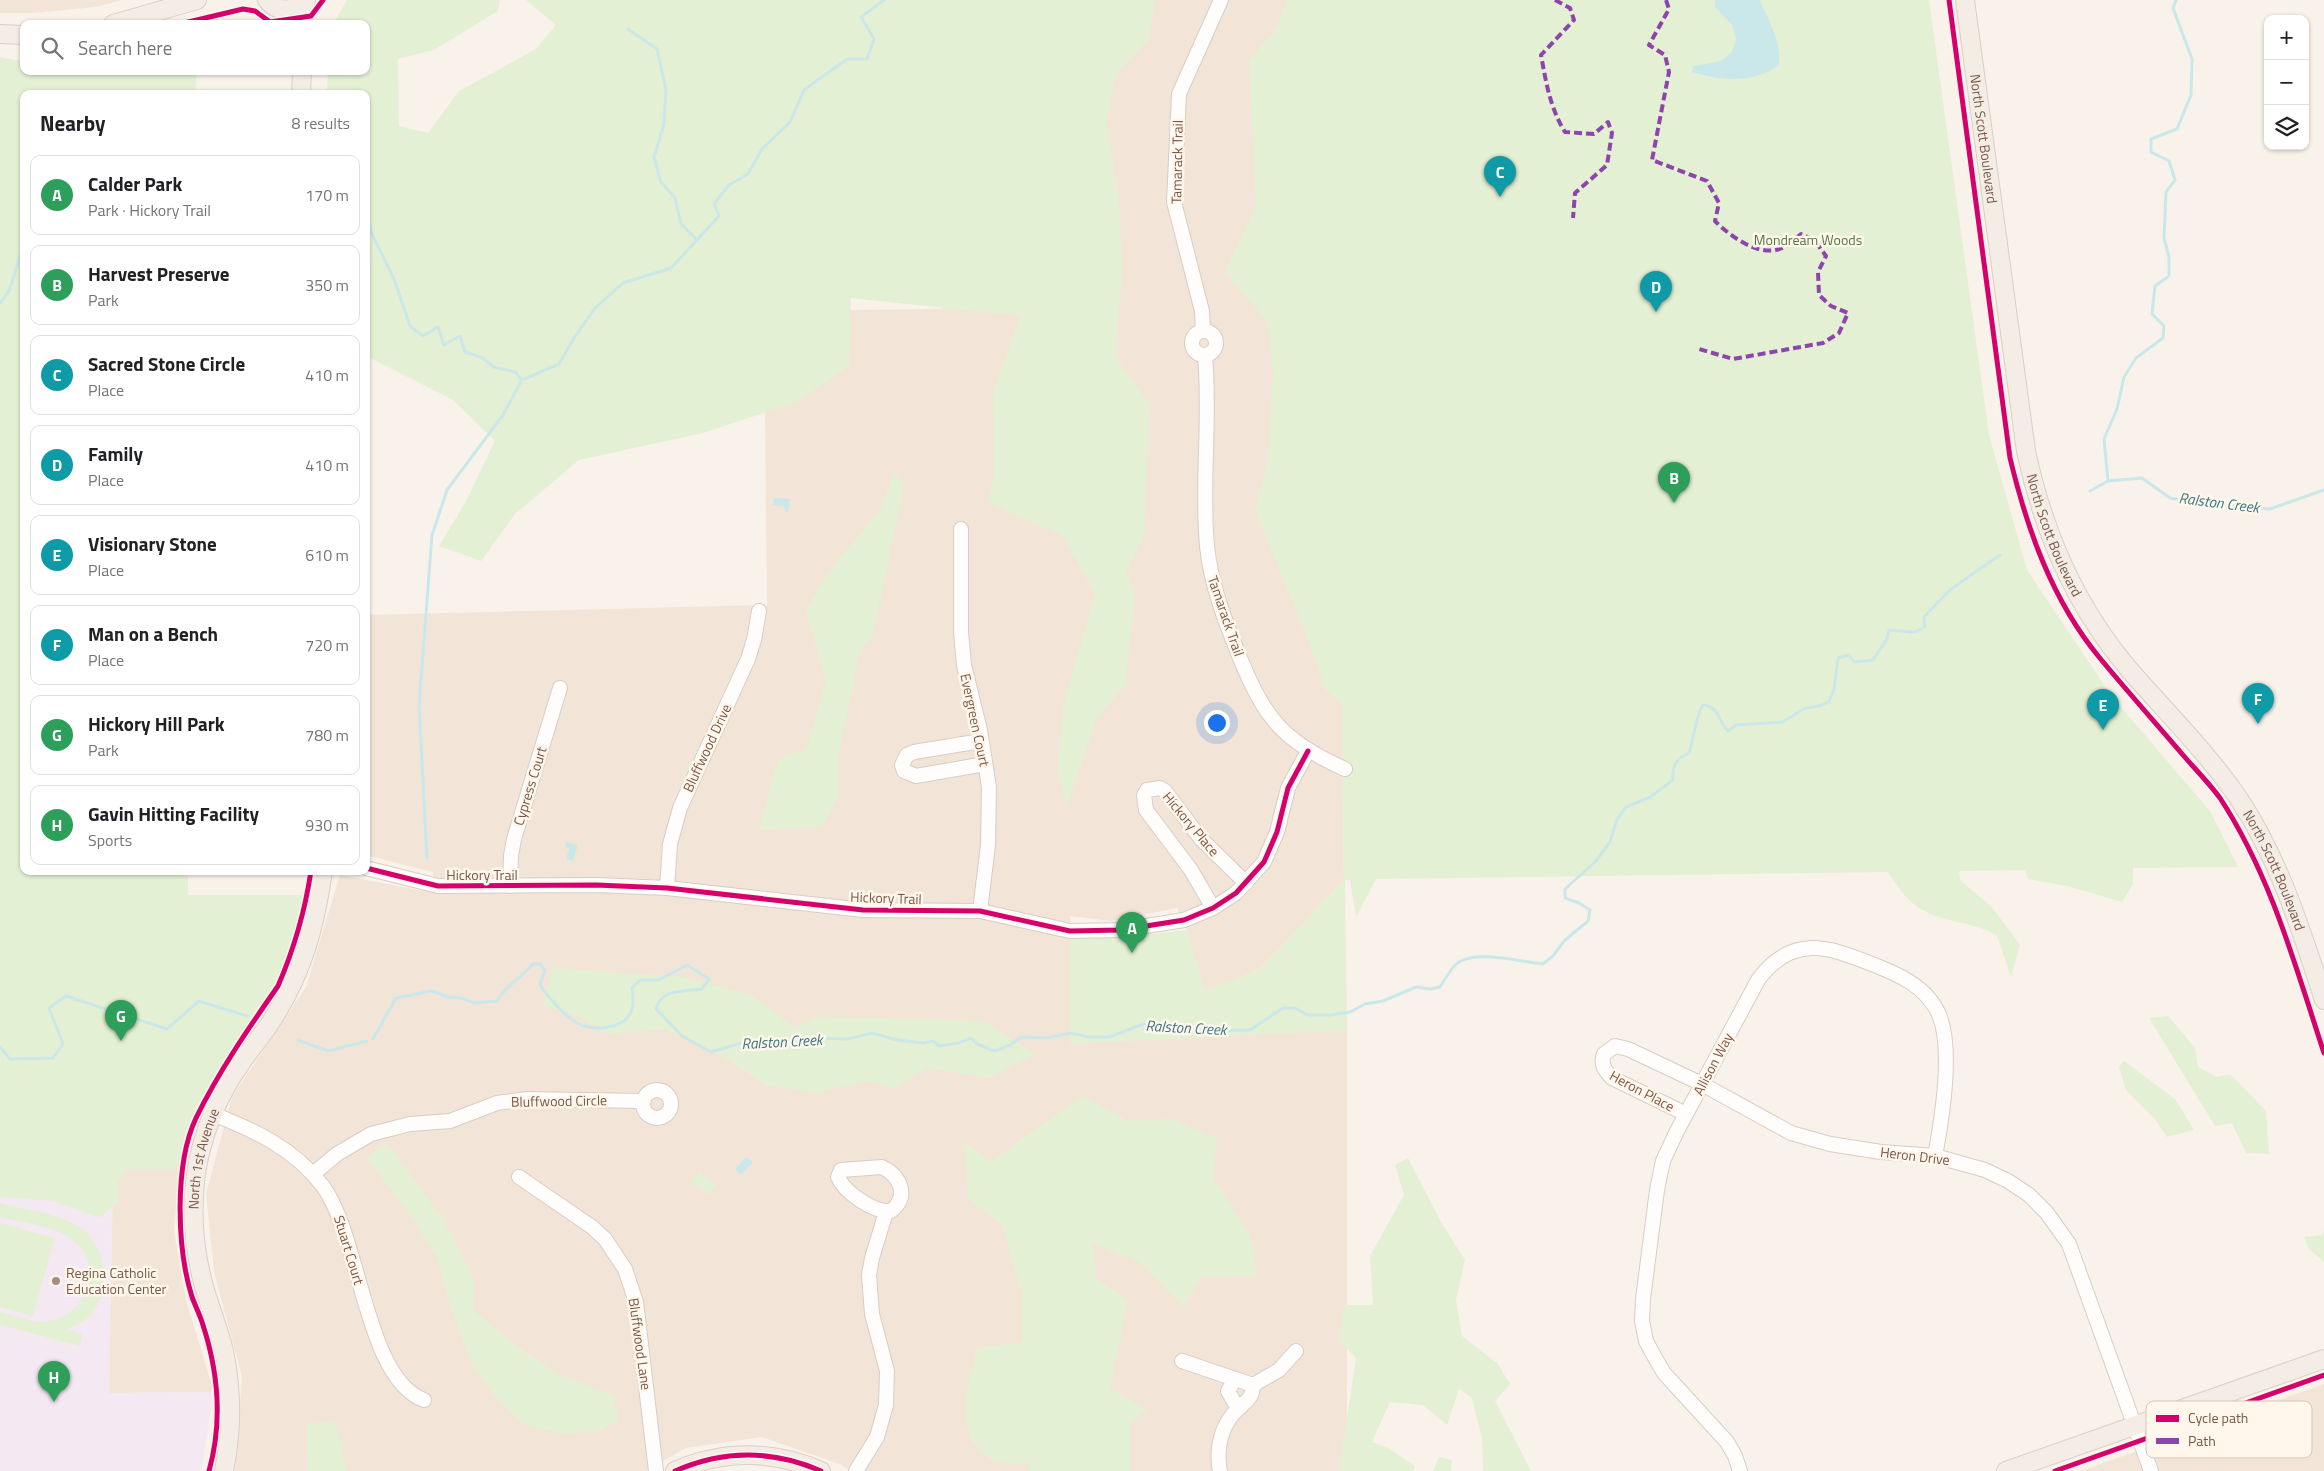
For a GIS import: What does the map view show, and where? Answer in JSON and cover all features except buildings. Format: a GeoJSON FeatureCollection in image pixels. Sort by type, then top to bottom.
{"type":"FeatureCollection","features":[{"type":"Feature","properties":{"kind":"main road"},"geometry":{"type":"LineString","coordinates":[[127,20],[197,0]]}},
{"type":"Feature","properties":{"kind":"main road"},"geometry":{"type":"LineString","coordinates":[[271,4],[292,9],[306,0]]}},
{"type":"Feature","properties":{"kind":"main road"},"geometry":{"type":"LineString","coordinates":[[304,20],[306,0]]}},
{"type":"Feature","properties":{"kind":"main road","name":"North Scott Boulevard"},"geometry":{"type":"LineString","coordinates":[[1965,0],[2026,450],[2033,484],[2047,528],[2067,576],[2105,638],[2217,770],[2256,827],[2286,889],[2324,1000]]}},
{"type":"Feature","properties":{"kind":"main road"},"geometry":{"type":"LineString","coordinates":[[271,4],[284,20]]}},
{"type":"Feature","properties":{"kind":"main road"},"geometry":{"type":"LineString","coordinates":[[0,34],[20,35]]}},
{"type":"Feature","properties":{"kind":"main road"},"geometry":{"type":"LineString","coordinates":[[301,90],[302,75]]}},
{"type":"Feature","properties":{"kind":"main road","name":"North 1st Avenue"},"geometry":{"type":"LineString","coordinates":[[224,1471],[229,1438],[228,1377],[221,1341],[198,1263],[193,1212],[198,1162],[213,1114],[239,1065],[274,1016],[293,983],[310,940],[317,915],[322,875]]}},
{"type":"Feature","properties":{"kind":"main road"},"geometry":{"type":"LineString","coordinates":[[2204,1401],[2324,1360]]}},
{"type":"Feature","properties":{"kind":"main road"},"geometry":{"type":"LineString","coordinates":[[2006,1471],[2146,1421]]}},
{"type":"Feature","properties":{"kind":"main road"},"geometry":{"type":"LineString","coordinates":[[675,1471],[706,1460],[740,1455],[776,1457],[821,1471]]}},
{"type":"Feature","properties":{"kind":"street","name":"Tamarack Trail"},"geometry":{"type":"LineString","coordinates":[[1221,0],[1179,94],[1174,202],[1202,311],[1203,330],[1195,336],[1192,343],[1196,352],[1205,356],[1206,526],[1213,585],[1258,699],[1276,724],[1308,751],[1345,769]]}},
{"type":"Feature","properties":{"kind":"street","name":"Evergreen Court"},"geometry":{"type":"LineString","coordinates":[[961,529],[961,632],[964,665],[981,741],[990,810],[980,911]]}},
{"type":"Feature","properties":{"kind":"street","name":"Bluffwood Drive"},"geometry":{"type":"LineString","coordinates":[[667,888],[674,826],[748,659],[754,640],[759,611]]}},
{"type":"Feature","properties":{"kind":"street","name":"Cypress Court"},"geometry":{"type":"LineString","coordinates":[[510,886],[511,856],[514,839],[560,688]]}},
{"type":"Feature","properties":{"kind":"street"},"geometry":{"type":"LineString","coordinates":[[981,741],[914,752],[907,755],[902,765],[904,771],[916,776],[985,764]]}},
{"type":"Feature","properties":{"kind":"street","name":"Hickory Trail"},"geometry":{"type":"LineString","coordinates":[[370,869],[438,886],[596,885],[667,888],[863,910],[980,911],[1014,917],[1056,928],[1084,932],[1184,920],[1213,908],[1236,893],[1264,862],[1272,846],[1288,788],[1308,751]]}},
{"type":"Feature","properties":{"kind":"street","name":"Hickory Place"},"geometry":{"type":"LineString","coordinates":[[1213,908],[1191,870],[1146,810],[1144,796],[1148,790],[1160,788],[1165,791],[1200,839],[1246,883]]}},
{"type":"Feature","properties":{"kind":"street","name":"Allison Way"},"geometry":{"type":"LineString","coordinates":[[1740,1471],[1735,1456],[1727,1442],[1664,1373],[1646,1341],[1642,1321],[1643,1299],[1656,1190],[1663,1161],[1702,1084],[1758,980],[1767,967],[1778,959],[1800,950],[1811,948],[1834,950],[1893,972],[1914,985],[1931,1000],[1940,1017],[1944,1036],[1946,1080],[1943,1117],[1936,1156]]}},
{"type":"Feature","properties":{"kind":"street","name":"Heron Place"},"geometry":{"type":"LineString","coordinates":[[1686,1114],[1612,1078],[1605,1072],[1603,1065],[1604,1054],[1609,1048],[1622,1046],[1702,1084]]}},
{"type":"Feature","properties":{"kind":"street","name":"Heron Drive"},"geometry":{"type":"LineString","coordinates":[[1702,1084],[1791,1133],[1808,1139],[1882,1152],[1936,1156],[1961,1161],[2008,1181],[2029,1195],[2059,1228],[2069,1244],[2081,1272],[2146,1457]]}},
{"type":"Feature","properties":{"kind":"street","name":"Bluffwood Circle"},"geometry":{"type":"LineString","coordinates":[[313,1174],[337,1154],[371,1134],[410,1124],[450,1121],[496,1103],[527,1099],[642,1101]]}},
{"type":"Feature","properties":{"kind":"street","name":"Stuart Court"},"geometry":{"type":"LineString","coordinates":[[213,1114],[271,1139],[296,1157],[313,1174],[333,1202],[341,1219],[367,1308],[389,1364],[408,1392],[424,1400]]}},
{"type":"Feature","properties":{"kind":"street","name":"Bluffwood Lane"},"geometry":{"type":"LineString","coordinates":[[519,1177],[592,1227],[610,1246],[625,1269],[636,1302],[656,1471]]}},
{"type":"Feature","properties":{"kind":"street"},"geometry":{"type":"LineString","coordinates":[[856,1471],[877,1437],[886,1405],[887,1371],[872,1314],[869,1284],[872,1258],[886,1212]]}},
{"type":"Feature","properties":{"kind":"street"},"geometry":{"type":"LineString","coordinates":[[1182,1361],[1253,1385],[1279,1370],[1296,1351]]}},
{"type":"Feature","properties":{"kind":"street"},"geometry":{"type":"LineString","coordinates":[[1235,1379],[1228,1391],[1234,1402],[1240,1407]]}},
{"type":"Feature","properties":{"kind":"street"},"geometry":{"type":"LineString","coordinates":[[1220,1471],[1219,1449],[1221,1437],[1234,1414],[1251,1397],[1253,1385]]}},
{"type":"Feature","properties":{"kind":"street","name":"Heron Drive"},"geometry":{"type":"LineString","coordinates":[[2146,1458],[2151,1471]]}},
{"type":"Feature","properties":{"kind":"shaded area"},"geometry":{"type":"Polygon","coordinates":[[[0,0],[122,0],[96,7],[35,13],[0,13],[0,0]]]}},
{"type":"Feature","properties":{"kind":"shaded area"},"geometry":{"type":"Polygon","coordinates":[[[957,0],[1337,0],[1344,880],[1260,969],[1204,992],[1187,930],[1177,908],[1111,921],[1070,916],[1070,1043],[1347,1030],[1347,1471],[851,1471],[842,1465],[762,1437],[686,1448],[646,1471],[235,1471],[242,1377],[214,1272],[206,1194],[232,1097],[306,987],[340,875],[434,893],[433,872],[370,856],[370,615],[767,605],[764,311],[941,309],[957,0]]]}},
{"type":"Feature","properties":{"kind":"shaded area"},"geometry":{"type":"Polygon","coordinates":[[[113,1169],[179,1169],[174,1232],[186,1300],[214,1392],[109,1393],[113,1169]]]}},
{"type":"Feature","properties":{"kind":"shaded area","name":"Regina Catholic Education Center"},"geometry":{"type":"Polygon","coordinates":[[[113,1169],[109,1393],[214,1392],[201,1471],[0,1471],[0,1170],[113,1169]]]}},
{"type":"Feature","properties":{"kind":"shaded area"},"geometry":{"type":"Polygon","coordinates":[[[2324,1384],[2324,1471],[2081,1471],[2146,1448],[2146,1458],[2312,1458],[2312,1401],[2277,1401],[2324,1384]]]}},
{"type":"Feature","properties":{"kind":"green space"},"geometry":{"type":"Polygon","coordinates":[[[347,0],[500,0],[498,11],[434,50],[398,59],[399,126],[428,133],[459,91],[536,49],[556,25],[526,0],[1155,0],[1149,39],[1116,74],[1106,124],[1119,201],[1122,272],[1115,357],[1149,405],[1144,534],[1126,573],[1135,594],[1125,685],[1097,718],[1066,807],[1058,768],[1063,708],[1095,593],[1062,535],[988,503],[994,474],[993,392],[1021,316],[851,298],[849,366],[797,402],[703,433],[579,460],[515,514],[481,561],[439,546],[465,503],[495,441],[453,400],[370,358],[370,90],[327,90],[328,75],[370,75],[370,20],[335,20],[347,0]]]}},
{"type":"Feature","properties":{"kind":"green space","name":"Mondream Woods"},"geometry":{"type":"Polygon","coordinates":[[[1287,0],[1929,0],[1989,435],[2027,570],[2113,698],[2210,811],[2238,867],[2133,868],[2133,884],[2122,902],[2067,886],[2028,879],[2025,870],[1959,871],[1960,880],[1992,907],[2020,945],[2011,977],[1997,936],[1978,927],[1929,914],[1906,897],[1888,872],[1376,879],[1356,917],[1350,880],[1345,880],[1347,1030],[1070,1044],[1070,937],[1138,936],[1187,930],[1205,991],[1260,969],[1344,880],[1342,703],[1326,691],[1309,642],[1255,510],[1268,460],[1273,369],[1268,322],[1225,272],[1256,206],[1249,61],[1278,26],[1287,0]]]}},
{"type":"Feature","properties":{"kind":"green space"},"geometry":{"type":"Polygon","coordinates":[[[0,57],[20,59],[20,75],[197,75],[195,90],[20,90],[20,875],[188,875],[188,895],[308,895],[279,977],[196,1118],[179,1169],[126,1169],[117,1183],[118,1202],[100,1218],[53,1201],[0,1197],[0,57]]]}},
{"type":"Feature","properties":{"kind":"green space"},"geometry":{"type":"Polygon","coordinates":[[[895,472],[903,490],[872,638],[860,650],[838,755],[838,796],[822,827],[759,830],[778,760],[807,748],[826,682],[806,611],[826,576],[880,510],[895,472]]]}},
{"type":"Feature","properties":{"kind":"green space"},"geometry":{"type":"Polygon","coordinates":[[[552,968],[682,977],[749,994],[796,1028],[816,1017],[983,1021],[1035,1054],[989,1078],[927,1068],[894,1088],[868,1081],[816,1093],[766,1085],[729,1060],[665,1029],[611,1034],[574,1015],[544,1005],[552,968]]]}},
{"type":"Feature","properties":{"kind":"green space"},"geometry":{"type":"Polygon","coordinates":[[[2168,1016],[2195,1048],[2198,1067],[2217,1077],[2230,1074],[2266,1111],[2269,1154],[2246,1153],[2232,1123],[2215,1126],[2149,1018],[2168,1016]]]}},
{"type":"Feature","properties":{"kind":"green space"},"geometry":{"type":"Polygon","coordinates":[[[2124,1061],[2175,1099],[2194,1130],[2167,1137],[2155,1119],[2126,1090],[2119,1067],[2124,1061]]]}},
{"type":"Feature","properties":{"kind":"green space"},"geometry":{"type":"Polygon","coordinates":[[[1083,1096],[1126,1120],[1174,1119],[1217,1139],[1213,1178],[1250,1236],[1257,1276],[1201,1277],[1184,1307],[1139,1262],[1092,1243],[1097,1280],[1127,1300],[1110,1389],[1147,1409],[1130,1423],[1130,1471],[1028,1471],[1031,1464],[1000,1462],[981,1452],[972,1440],[967,1426],[967,1395],[977,1348],[1022,1342],[1022,1295],[1002,1224],[969,1200],[964,1142],[990,1162],[1083,1096]]]}},
{"type":"Feature","properties":{"kind":"green space"},"geometry":{"type":"Polygon","coordinates":[[[386,1142],[443,1219],[474,1280],[474,1311],[514,1344],[557,1374],[613,1396],[619,1420],[599,1431],[565,1434],[525,1425],[497,1400],[471,1362],[451,1308],[437,1257],[409,1213],[367,1158],[386,1142]]]}},
{"type":"Feature","properties":{"kind":"green space"},"geometry":{"type":"Polygon","coordinates":[[[1408,1158],[1441,1222],[1465,1260],[1456,1300],[1462,1336],[1498,1364],[1510,1384],[1495,1401],[1531,1471],[1483,1471],[1482,1438],[1472,1398],[1459,1389],[1447,1425],[1423,1405],[1390,1402],[1372,1442],[1388,1448],[1415,1466],[1413,1471],[1339,1471],[1356,1358],[1339,1340],[1344,1305],[1373,1305],[1370,1256],[1404,1195],[1395,1165],[1408,1158]]]}},
{"type":"Feature","properties":{"kind":"green space"},"geometry":{"type":"Polygon","coordinates":[[[699,1172],[716,1185],[708,1195],[691,1182],[699,1172]]]}},
{"type":"Feature","properties":{"kind":"green space"},"geometry":{"type":"Polygon","coordinates":[[[0,1203],[52,1215],[72,1223],[81,1228],[90,1237],[97,1248],[102,1260],[104,1274],[100,1300],[94,1311],[85,1320],[68,1329],[83,1334],[80,1346],[0,1325],[0,1312],[43,1322],[63,1316],[74,1309],[82,1298],[88,1286],[89,1273],[87,1261],[81,1248],[70,1238],[46,1228],[0,1217],[0,1203]]]}},
{"type":"Feature","properties":{"kind":"green space"},"geometry":{"type":"Polygon","coordinates":[[[0,1223],[55,1238],[33,1316],[0,1307],[0,1223]]]}},
{"type":"Feature","properties":{"kind":"green space"},"geometry":{"type":"Polygon","coordinates":[[[2324,1231],[2324,1262],[2309,1249],[2304,1237],[2322,1235],[2324,1231]]]}},
{"type":"Feature","properties":{"kind":"green space"},"geometry":{"type":"Polygon","coordinates":[[[335,1421],[347,1471],[308,1471],[306,1424],[335,1421]]]}},
{"type":"Feature","properties":{"kind":"green space"},"geometry":{"type":"Polygon","coordinates":[[[1439,1457],[1452,1460],[1451,1471],[1433,1471],[1439,1457]]]}},
{"type":"Feature","properties":{"kind":"water"},"geometry":{"type":"Polygon","coordinates":[[[1715,0],[1759,0],[1771,23],[1777,40],[1779,65],[1759,75],[1737,79],[1725,79],[1692,72],[1693,66],[1721,61],[1732,52],[1736,39],[1732,25],[1715,7],[1715,0]]]}},
{"type":"Feature","properties":{"kind":"water"},"geometry":{"type":"Polygon","coordinates":[[[774,498],[790,499],[788,512],[786,512],[784,506],[773,505],[774,498]]]}},
{"type":"Feature","properties":{"kind":"water"},"geometry":{"type":"Polygon","coordinates":[[[566,842],[578,845],[573,861],[566,859],[569,849],[565,846],[566,842]]]}},
{"type":"Feature","properties":{"kind":"water"},"geometry":{"type":"Polygon","coordinates":[[[746,1157],[753,1162],[741,1175],[735,1169],[746,1157]]]}},
{"type":"Feature","properties":{"kind":"waterway"},"geometry":{"type":"LineString","coordinates":[[427,858],[419,705],[432,535],[447,490],[503,415],[522,380],[559,364],[595,308],[623,283],[671,268],[719,216],[714,204],[729,185],[748,174],[762,149],[790,122],[804,90],[847,59],[867,59],[874,39],[861,17],[884,0]]}},
{"type":"Feature","properties":{"kind":"waterway"},"geometry":{"type":"LineString","coordinates":[[2108,481],[2104,439],[2117,409],[2124,377],[2136,358],[2163,338],[2164,326],[2152,314],[2155,286],[2169,276],[2169,257],[2164,238],[2166,192],[2175,180],[2169,161],[2151,152],[2151,139],[2177,129],[2191,95],[2192,59],[2173,8],[2176,0]]}},
{"type":"Feature","properties":{"kind":"waterway"},"geometry":{"type":"LineString","coordinates":[[628,29],[657,49],[666,90],[664,124],[654,157],[661,182],[675,198],[681,224],[697,240]]}},
{"type":"Feature","properties":{"kind":"waterway"},"geometry":{"type":"LineString","coordinates":[[370,228],[394,279],[410,326],[423,336],[438,327],[444,345],[460,336],[465,352],[481,357],[494,367],[515,372],[522,380]]}},
{"type":"Feature","properties":{"kind":"waterway"},"geometry":{"type":"LineString","coordinates":[[0,303],[9,291],[20,257]]}},
{"type":"Feature","properties":{"kind":"waterway","name":"Ralston Creek"},"geometry":{"type":"LineString","coordinates":[[2090,491],[2108,481],[2142,478],[2170,498],[2205,504],[2270,509],[2324,490]]}},
{"type":"Feature","properties":{"kind":"waterway","name":"Ralston Creek"},"geometry":{"type":"LineString","coordinates":[[373,1039],[396,998],[432,991],[448,997],[462,998],[474,1003],[497,1001],[505,990],[533,964],[540,964],[545,970],[540,985],[562,1011],[572,1020],[583,1026],[598,1028],[620,1023],[630,1014],[633,997],[632,988],[640,980],[659,980],[687,965],[709,979],[702,989],[668,994],[663,997],[656,1009],[682,1036],[711,1052],[741,1043],[758,1041],[768,1045],[811,1038],[848,1039],[872,1033],[897,1040],[924,1043],[933,1041],[939,1046],[959,1043],[971,1038],[977,1044],[994,1051],[1010,1045],[1021,1037],[1047,1038],[1070,1033],[1089,1037],[1109,1037],[1144,1024],[1196,1031],[1250,1030],[1283,1008],[1295,1008],[1308,1015],[1331,1015],[1350,1012],[1365,1004],[1383,1001],[1416,987],[1430,989],[1440,987],[1453,967],[1467,959],[1489,957],[1543,964],[1553,956],[1564,941],[1588,921],[1590,910],[1579,903],[1565,898],[1565,889],[1596,861],[1610,842],[1617,819],[1626,807],[1650,797],[1673,780],[1673,770],[1676,763],[1689,753],[1697,720],[1703,705],[1709,706],[1716,711],[1728,731],[1736,725],[1783,722],[1803,709],[1829,702],[1834,689],[1838,658],[1849,655],[1854,662],[1873,660],[1887,639],[1889,630],[1915,632],[1925,627],[1924,617],[1951,589],[2000,555]]}},
{"type":"Feature","properties":{"kind":"waterway","name":"Ralston Creek"},"geometry":{"type":"LineString","coordinates":[[0,1047],[10,1059],[53,1058],[63,1044],[49,1008],[66,996],[167,1029],[199,1001],[247,1016]]}},
{"type":"Feature","properties":{"kind":"waterway","name":"Ralston Creek"},"geometry":{"type":"LineString","coordinates":[[298,1040],[328,1051],[367,1041]]}},
{"type":"Feature","properties":{"kind":"marked path"},"geometry":{"type":"LineString","coordinates":[[1555,0],[1570,8],[1574,20],[1541,55],[1549,95],[1556,114],[1565,132],[1594,134],[1608,122],[1612,133],[1607,165],[1575,193],[1573,218]]}},
{"type":"Feature","properties":{"kind":"marked path"},"geometry":{"type":"LineString","coordinates":[[1666,0],[1669,9],[1649,45],[1665,55],[1669,72],[1652,160],[1707,181],[1719,203],[1715,221],[1746,244],[1755,248],[1773,250],[1787,246],[1801,234],[1814,240],[1826,256],[1818,272],[1819,295],[1831,306],[1848,313],[1839,333],[1823,343],[1733,359],[1699,349]]}},
{"type":"Feature","properties":{"kind":"cycle path"},"geometry":{"type":"LineString","coordinates":[[284,20],[311,16],[323,0]]}},
{"type":"Feature","properties":{"kind":"cycle path"},"geometry":{"type":"LineString","coordinates":[[1949,0],[2010,458],[2033,537],[2055,588],[2082,635],[2120,682],[2216,792],[2238,828],[2268,890],[2292,954],[2324,1053]]}},
{"type":"Feature","properties":{"kind":"cycle path"},"geometry":{"type":"LineString","coordinates":[[197,20],[243,9],[255,11],[267,20]]}},
{"type":"Feature","properties":{"kind":"cycle path"},"geometry":{"type":"LineString","coordinates":[[370,869],[438,886],[596,885],[667,888],[863,910],[980,911],[1070,931],[1121,930],[1184,920],[1213,908],[1236,893],[1264,862],[1277,832],[1288,788],[1308,751]]}},
{"type":"Feature","properties":{"kind":"cycle path"},"geometry":{"type":"LineString","coordinates":[[209,1471],[216,1433],[217,1396],[212,1358],[201,1319],[192,1297],[183,1255],[180,1207],[184,1159],[196,1118],[214,1084],[234,1050],[278,986],[298,930],[310,875]]}},
{"type":"Feature","properties":{"kind":"cycle path"},"geometry":{"type":"LineString","coordinates":[[2251,1401],[2324,1375]]}},
{"type":"Feature","properties":{"kind":"cycle path"},"geometry":{"type":"LineString","coordinates":[[2055,1471],[2146,1439]]}},
{"type":"Feature","properties":{"kind":"cycle path"},"geometry":{"type":"LineString","coordinates":[[675,1471],[711,1459],[748,1455],[785,1459],[821,1471]]}},
{"type":"Feature","properties":{"kind":"place","name":"Sacred Stone Circle"},"geometry":{"type":"Point","coordinates":[1500,197]}},
{"type":"Feature","properties":{"kind":"place","name":"Family"},"geometry":{"type":"Point","coordinates":[1656,312]}},
{"type":"Feature","properties":{"kind":"place","name":"Harvest Preserve"},"geometry":{"type":"Point","coordinates":[1674,503]}},
{"type":"Feature","properties":{"kind":"place","name":"Man on a Bench"},"geometry":{"type":"Point","coordinates":[2258,724]}},
{"type":"Feature","properties":{"kind":"place","name":"Visionary Stone"},"geometry":{"type":"Point","coordinates":[2103,730]}},
{"type":"Feature","properties":{"kind":"place","name":"Calder Park"},"geometry":{"type":"Point","coordinates":[1132,953]}},
{"type":"Feature","properties":{"kind":"place","name":"Hickory Hill Park"},"geometry":{"type":"Point","coordinates":[121,1041]}},
{"type":"Feature","properties":{"kind":"place","name":"Regina Catholic Education Center"},"geometry":{"type":"Point","coordinates":[56,1281]}},
{"type":"Feature","properties":{"kind":"place","name":"Gavin Hitting Facility"},"geometry":{"type":"Point","coordinates":[54,1402]}}]}
